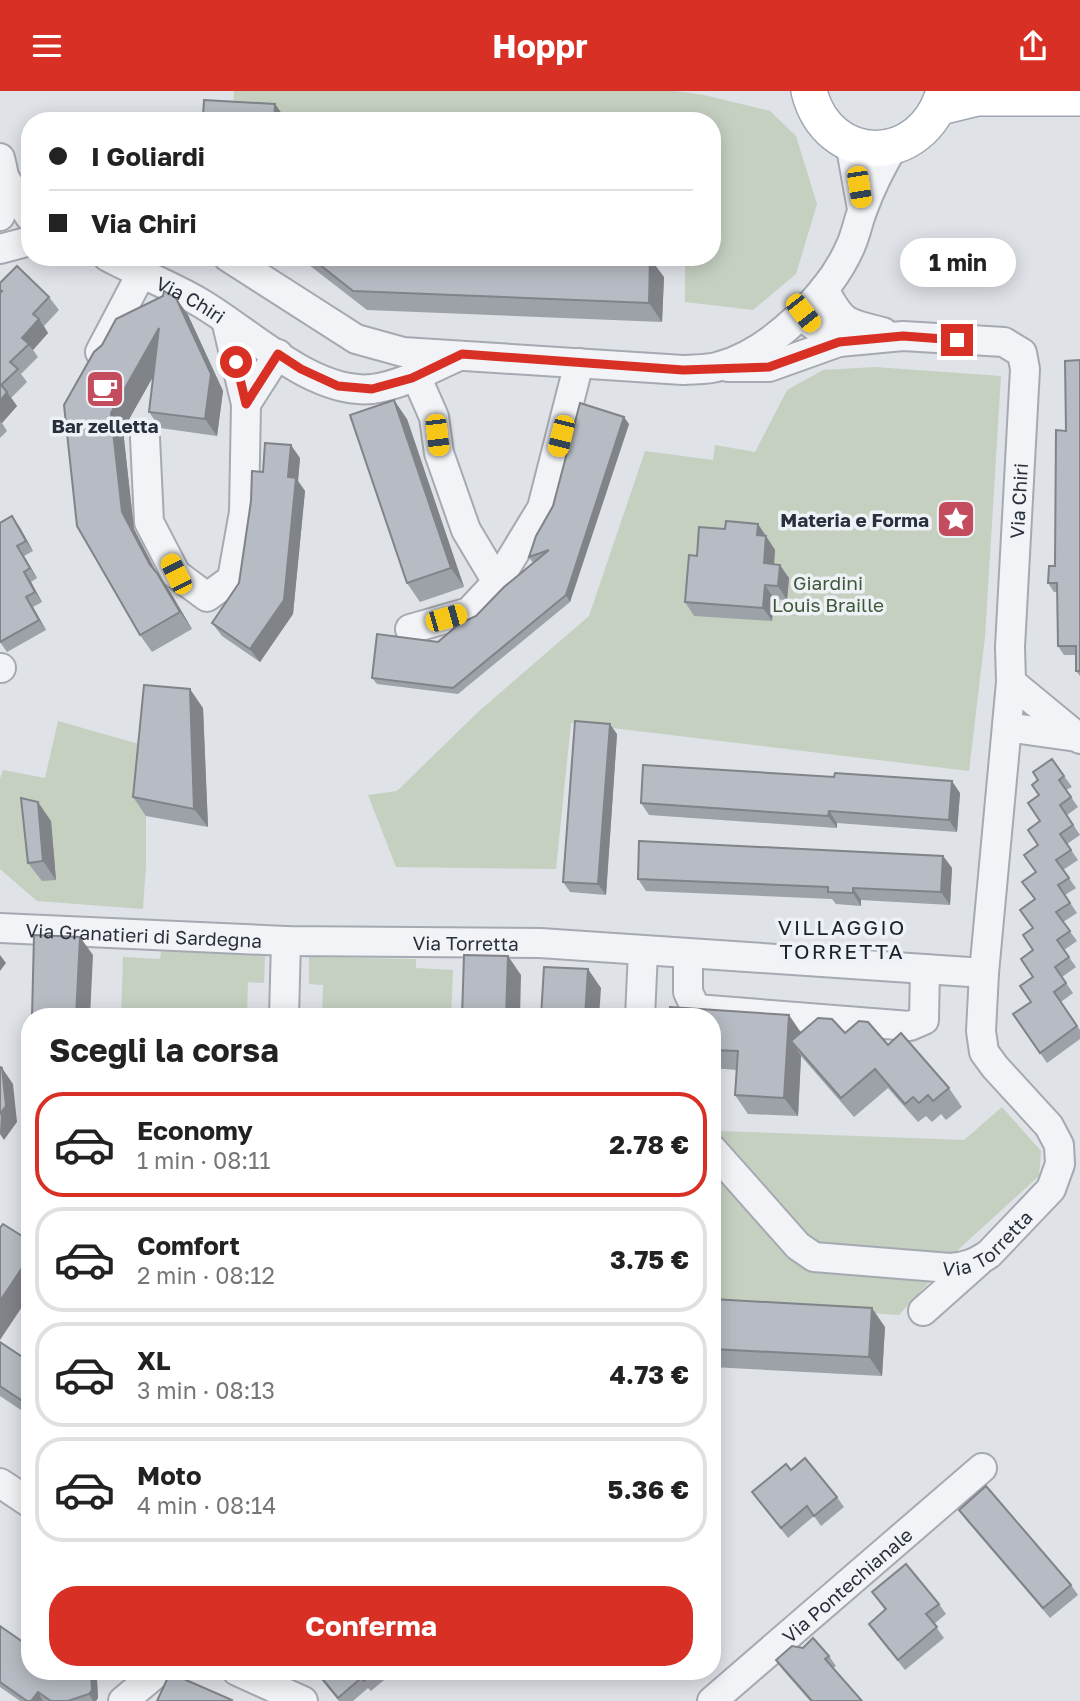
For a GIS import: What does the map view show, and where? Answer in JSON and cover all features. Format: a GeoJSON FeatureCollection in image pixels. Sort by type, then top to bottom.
{"type":"FeatureCollection","features":[{"type":"Feature","properties":{"kind":"main road"},"geometry":{"type":"LineString","coordinates":[[808,91],[812,104],[827,128],[850,143],[871,148],[893,147],[921,132],[942,99],[1063,95]]}},
{"type":"Feature","properties":{"kind":"street","name":"Via Chiri"},"geometry":{"type":"LineString","coordinates":[[850,143],[862,210]]}},
{"type":"Feature","properties":{"kind":"street","name":"Via Chiri"},"geometry":{"type":"LineString","coordinates":[[718,367],[743,358],[774,338],[803,313],[824,289],[850,247],[862,210],[893,147]]}},
{"type":"Feature","properties":{"kind":"street"},"geometry":{"type":"LineString","coordinates":[[0,216],[5,206],[3,169]]}},
{"type":"Feature","properties":{"kind":"street"},"geometry":{"type":"LineString","coordinates":[[3,169],[21,201]]}},
{"type":"Feature","properties":{"kind":"street"},"geometry":{"type":"LineString","coordinates":[[0,249],[21,243]]}},
{"type":"Feature","properties":{"kind":"street","name":"Via Chiri"},"geometry":{"type":"LineString","coordinates":[[125,266],[199,302],[301,369],[338,386],[372,389],[416,376],[462,354]]}},
{"type":"Feature","properties":{"kind":"street","name":"Via Chiri"},"geometry":{"type":"LineString","coordinates":[[242,266],[356,339],[403,352],[683,370],[769,367],[839,342],[903,336],[1004,342],[1022,353],[1025,369],[1010,646],[1011,682]]}},
{"type":"Feature","properties":{"kind":"street"},"geometry":{"type":"LineString","coordinates":[[99,354],[141,274]]}},
{"type":"Feature","properties":{"kind":"street","name":"Via Chiri"},"geometry":{"type":"LineString","coordinates":[[824,289],[838,314],[850,324],[903,336]]}},
{"type":"Feature","properties":{"kind":"street"},"geometry":{"type":"LineString","coordinates":[[803,313],[812,324],[839,342]]}},
{"type":"Feature","properties":{"kind":"street"},"geometry":{"type":"LineString","coordinates":[[145,438],[149,522],[176,574],[206,597],[232,579],[244,512],[246,404],[226,320]]}},
{"type":"Feature","properties":{"kind":"street"},"geometry":{"type":"LineString","coordinates":[[246,404],[278,354]]}},
{"type":"Feature","properties":{"kind":"street"},"geometry":{"type":"LineString","coordinates":[[410,629],[469,612],[497,582],[542,508],[579,363]]}},
{"type":"Feature","properties":{"kind":"street"},"geometry":{"type":"LineString","coordinates":[[416,376],[434,417],[439,453],[466,530],[497,582]]}},
{"type":"Feature","properties":{"kind":"street"},"geometry":{"type":"LineString","coordinates":[[1011,682],[1080,738]]}},
{"type":"Feature","properties":{"kind":"street","name":"Via Torretta"},"geometry":{"type":"LineString","coordinates":[[721,1159],[798,1246],[814,1258],[964,1267],[989,1254],[1051,1189],[1060,1164],[1059,1145],[1049,1126],[995,1067],[985,1052],[981,1010],[1011,682]]}},
{"type":"Feature","properties":{"kind":"street"},"geometry":{"type":"LineString","coordinates":[[1007,727],[1080,738]]}},
{"type":"Feature","properties":{"kind":"street","name":"Via Granatieri di Sardegna"},"geometry":{"type":"LineString","coordinates":[[0,928],[286,941]]}},
{"type":"Feature","properties":{"kind":"street"},"geometry":{"type":"LineString","coordinates":[[284,1008],[286,941]]}},
{"type":"Feature","properties":{"kind":"street","name":"Via Torretta"},"geometry":{"type":"LineString","coordinates":[[286,941],[540,943],[984,973]]}},
{"type":"Feature","properties":{"kind":"street"},"geometry":{"type":"LineString","coordinates":[[640,1008],[643,951]]}},
{"type":"Feature","properties":{"kind":"street"},"geometry":{"type":"LineString","coordinates":[[688,954],[688,992],[696,1008]]}},
{"type":"Feature","properties":{"kind":"street"},"geometry":{"type":"LineString","coordinates":[[721,1011],[910,1026],[924,1020],[925,969]]}},
{"type":"Feature","properties":{"kind":"street"},"geometry":{"type":"LineString","coordinates":[[923,1311],[978,1262]]}},
{"type":"Feature","properties":{"kind":"street","name":"Via Pontechianale"},"geometry":{"type":"LineString","coordinates":[[712,1701],[982,1468]]}},
{"type":"Feature","properties":{"kind":"street"},"geometry":{"type":"LineString","coordinates":[[0,1483],[21,1497]]}},
{"type":"Feature","properties":{"kind":"street"},"geometry":{"type":"LineString","coordinates":[[124,1701],[148,1680]]}},
{"type":"Feature","properties":{"kind":"street"},"geometry":{"type":"LineString","coordinates":[[257,1680],[303,1701]]}},
{"type":"Feature","properties":{"kind":"green space"},"geometry":{"type":"Polygon","coordinates":[[[234,91],[675,91],[704,95],[770,111],[796,136],[817,204],[796,274],[753,310],[685,302],[685,266],[721,266],[721,112],[232,112],[234,91]]]}},
{"type":"Feature","properties":{"kind":"green space","name":"Giardini Louis Braille"},"geometry":{"type":"Polygon","coordinates":[[[875,367],[1001,376],[985,637],[969,771],[571,723],[556,869],[396,867],[368,795],[397,791],[478,712],[589,616],[645,451],[713,460],[715,445],[755,452],[787,390],[823,370],[875,367]]]}},
{"type":"Feature","properties":{"kind":"green space"},"geometry":{"type":"Polygon","coordinates":[[[58,721],[146,746],[146,865],[143,909],[37,901],[0,869],[0,779],[3,770],[45,778],[58,721]]]}},
{"type":"Feature","properties":{"kind":"green space"},"geometry":{"type":"Polygon","coordinates":[[[161,951],[265,955],[264,983],[248,982],[247,1008],[121,1008],[123,957],[160,959],[161,951]]]}},
{"type":"Feature","properties":{"kind":"green space"},"geometry":{"type":"Polygon","coordinates":[[[309,957],[416,959],[416,968],[453,970],[451,1008],[322,1008],[323,985],[309,984],[309,957]]]}},
{"type":"Feature","properties":{"kind":"green space"},"geometry":{"type":"Polygon","coordinates":[[[1002,1107],[1041,1151],[1039,1176],[961,1247],[899,1315],[721,1303],[721,1131],[964,1140],[1002,1107]]]}},
{"type":"Feature","properties":{"kind":"building"},"geometry":{"type":"Polygon","coordinates":[[[204,100],[275,104],[275,112],[203,112],[204,100]]]}},
{"type":"Feature","properties":{"kind":"building"},"geometry":{"type":"Polygon","coordinates":[[[17,266],[49,297],[33,314],[39,319],[22,338],[29,344],[10,362],[18,369],[1,385],[7,392],[0,401],[0,283],[17,266]]]}},
{"type":"Feature","properties":{"kind":"building"},"geometry":{"type":"Polygon","coordinates":[[[321,266],[650,266],[649,303],[353,291],[321,266]]]}},
{"type":"Feature","properties":{"kind":"building"},"geometry":{"type":"Polygon","coordinates":[[[164,291],[176,298],[211,374],[205,419],[149,412],[159,328],[111,413],[122,512],[150,565],[180,612],[140,635],[77,526],[64,405],[116,319],[163,296],[164,291]]]}},
{"type":"Feature","properties":{"kind":"building"},"geometry":{"type":"Polygon","coordinates":[[[1080,360],[1080,671],[1076,671],[1076,646],[1058,646],[1057,583],[1048,583],[1049,566],[1055,566],[1056,430],[1066,431],[1065,361],[1080,360]]]}},
{"type":"Feature","properties":{"kind":"building"},"geometry":{"type":"Polygon","coordinates":[[[394,400],[451,568],[407,583],[350,415],[394,400]]]}},
{"type":"Feature","properties":{"kind":"building"},"geometry":{"type":"Polygon","coordinates":[[[580,403],[624,417],[566,595],[453,688],[372,678],[377,634],[438,642],[459,624],[476,616],[504,587],[549,550],[529,557],[536,536],[553,506],[580,403]]]}},
{"type":"Feature","properties":{"kind":"building"},"geometry":{"type":"Polygon","coordinates":[[[265,443],[291,445],[288,477],[296,478],[284,600],[250,649],[212,623],[239,583],[251,501],[252,471],[263,472],[265,443]]]}},
{"type":"Feature","properties":{"kind":"building"},"geometry":{"type":"Polygon","coordinates":[[[12,516],[26,541],[17,546],[30,568],[24,572],[35,592],[26,597],[39,620],[0,642],[0,523],[12,516]]]}},
{"type":"Feature","properties":{"kind":"building"},"geometry":{"type":"Polygon","coordinates":[[[726,521],[758,524],[757,535],[766,536],[764,563],[780,565],[778,586],[765,585],[763,608],[685,602],[689,555],[697,556],[699,527],[725,529],[726,521]]]}},
{"type":"Feature","properties":{"kind":"building"},"geometry":{"type":"Polygon","coordinates":[[[144,685],[190,689],[194,809],[133,797],[144,685]]]}},
{"type":"Feature","properties":{"kind":"building"},"geometry":{"type":"Polygon","coordinates":[[[575,721],[610,724],[598,884],[563,882],[575,721]]]}},
{"type":"Feature","properties":{"kind":"building"},"geometry":{"type":"Polygon","coordinates":[[[1052,759],[1064,776],[1059,780],[1071,797],[1060,805],[1073,825],[1060,834],[1071,850],[1056,860],[1069,878],[1058,885],[1070,903],[1056,912],[1070,931],[1057,940],[1069,957],[1055,967],[1066,983],[1054,992],[1077,1026],[1040,1053],[1013,1014],[1031,1002],[1020,986],[1033,977],[1021,959],[1033,950],[1023,935],[1033,928],[1020,910],[1035,899],[1022,882],[1036,872],[1024,855],[1038,845],[1028,830],[1040,821],[1028,803],[1039,795],[1032,785],[1038,780],[1033,772],[1052,759]]]}},
{"type":"Feature","properties":{"kind":"building"},"geometry":{"type":"Polygon","coordinates":[[[643,765],[834,777],[835,773],[952,781],[949,820],[829,811],[828,816],[641,803],[643,765]]]}},
{"type":"Feature","properties":{"kind":"building"},"geometry":{"type":"Polygon","coordinates":[[[21,798],[38,802],[43,861],[28,863],[21,798]]]}},
{"type":"Feature","properties":{"kind":"building"},"geometry":{"type":"Polygon","coordinates":[[[639,841],[943,856],[941,892],[853,888],[853,893],[828,892],[828,887],[638,879],[639,841]]]}},
{"type":"Feature","properties":{"kind":"building"},"geometry":{"type":"Polygon","coordinates":[[[34,935],[80,937],[76,1008],[32,1008],[34,935]]]}},
{"type":"Feature","properties":{"kind":"building"},"geometry":{"type":"Polygon","coordinates":[[[464,955],[508,956],[506,1008],[462,1008],[464,955]]]}},
{"type":"Feature","properties":{"kind":"building"},"geometry":{"type":"Polygon","coordinates":[[[544,967],[588,969],[586,1008],[542,1008],[544,967]]]}},
{"type":"Feature","properties":{"kind":"building"},"geometry":{"type":"Polygon","coordinates":[[[721,1010],[789,1015],[784,1098],[735,1095],[738,1051],[721,1050],[721,1010]]]}},
{"type":"Feature","properties":{"kind":"building"},"geometry":{"type":"Polygon","coordinates":[[[818,1018],[832,1019],[845,1033],[859,1021],[868,1022],[888,1045],[901,1033],[949,1088],[933,1101],[928,1095],[919,1103],[913,1097],[905,1104],[875,1069],[841,1098],[791,1041],[818,1018]]]}},
{"type":"Feature","properties":{"kind":"building"},"geometry":{"type":"Polygon","coordinates":[[[0,1067],[6,1106],[0,1114],[0,1067]]]}},
{"type":"Feature","properties":{"kind":"building"},"geometry":{"type":"Polygon","coordinates":[[[3,1224],[21,1235],[21,1270],[0,1301],[0,1228],[3,1224]]]}},
{"type":"Feature","properties":{"kind":"building"},"geometry":{"type":"Polygon","coordinates":[[[721,1300],[872,1308],[869,1357],[721,1349],[721,1300]]]}},
{"type":"Feature","properties":{"kind":"building"},"geometry":{"type":"Polygon","coordinates":[[[0,1342],[21,1356],[21,1400],[0,1386],[0,1342]]]}},
{"type":"Feature","properties":{"kind":"building"},"geometry":{"type":"Polygon","coordinates":[[[805,1458],[837,1497],[814,1516],[807,1506],[781,1528],[752,1492],[786,1464],[791,1470],[805,1458]]]}},
{"type":"Feature","properties":{"kind":"building"},"geometry":{"type":"Polygon","coordinates":[[[986,1486],[1071,1585],[1043,1608],[959,1510],[986,1486]]]}},
{"type":"Feature","properties":{"kind":"building"},"geometry":{"type":"Polygon","coordinates":[[[906,1564],[939,1604],[926,1614],[937,1627],[898,1660],[869,1624],[886,1609],[872,1592],[906,1564]]]}},
{"type":"Feature","properties":{"kind":"building"},"geometry":{"type":"Polygon","coordinates":[[[0,1626],[21,1641],[21,1680],[91,1680],[92,1690],[89,1694],[68,1701],[51,1701],[38,1692],[31,1701],[27,1701],[0,1682],[0,1626]]]}},
{"type":"Feature","properties":{"kind":"building"},"geometry":{"type":"Polygon","coordinates":[[[813,1638],[829,1656],[825,1659],[862,1701],[812,1701],[776,1660],[792,1646],[803,1648],[813,1638]]]}},
{"type":"Feature","properties":{"kind":"building"},"geometry":{"type":"Polygon","coordinates":[[[167,1680],[186,1680],[232,1700],[231,1701],[157,1701],[167,1680]]]}},
{"type":"Feature","properties":{"kind":"building"},"geometry":{"type":"Polygon","coordinates":[[[323,1680],[359,1680],[338,1698],[323,1680]]]}},
{"type":"Feature","properties":{"kind":"place","name":"Bar zelletta"},"geometry":{"type":"Point","coordinates":[105,389]}},
{"type":"Feature","properties":{"kind":"place","name":"Materia e Forma"},"geometry":{"type":"Point","coordinates":[956,519]}},
{"type":"Feature","properties":{"kind":"district","name":"VILLAGGIO TORRETTA"},"geometry":{"type":"Point","coordinates":[842,939]}},
{"type":"Feature","properties":{"kind":"route"},"geometry":{"type":"LineString","coordinates":[[236,362],[246,404],[278,354],[301,369],[338,386],[372,389],[412,378],[462,354],[683,370],[769,367],[839,342],[903,336],[957,340]]}}]}
